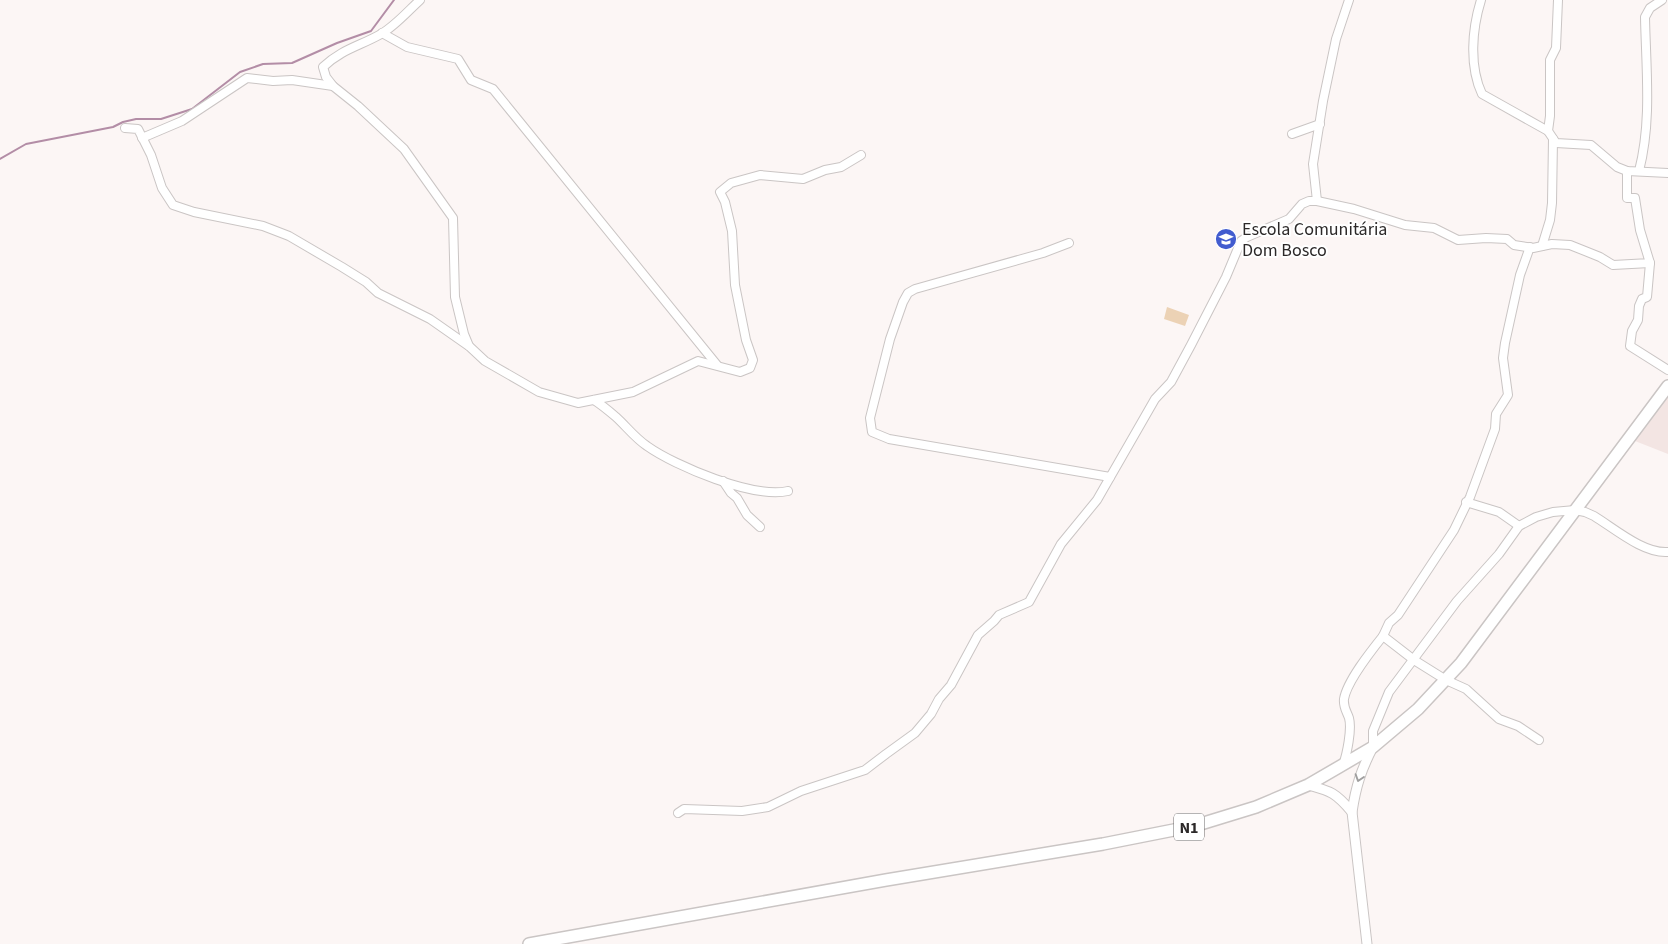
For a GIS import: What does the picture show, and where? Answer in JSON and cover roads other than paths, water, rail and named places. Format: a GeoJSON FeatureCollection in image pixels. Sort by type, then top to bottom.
{"type":"FeatureCollection","features":[{"type":"Feature","properties":{"kind":"highway","name":"N1"},"geometry":{"type":"LineString","coordinates":[[530,944],[1102,844],[1194,826],[1256,807],[1308,785],[1373,747],[1418,709],[1446,680],[1461,663],[1668,386]]}},
{"type":"Feature","properties":{"kind":"main road"},"geometry":{"type":"LineString","coordinates":[[1367,944],[1352,812],[1360,772],[1373,747]]}},
{"type":"Feature","properties":{"kind":"main road"},"geometry":{"type":"LineString","coordinates":[[1308,785],[1330,791],[1340,798],[1352,812]]}},
{"type":"Feature","properties":{"kind":"street"},"geometry":{"type":"LineString","coordinates":[[420,0],[382,33],[346,50],[323,67],[326,77],[333,86],[365,112],[404,149],[453,218],[455,297],[464,334],[470,347]]}},
{"type":"Feature","properties":{"kind":"street"},"geometry":{"type":"LineString","coordinates":[[1317,201],[1312,164],[1336,39],[1350,0]]}},
{"type":"Feature","properties":{"kind":"street"},"geometry":{"type":"LineString","coordinates":[[1481,0],[1476,23],[1474,73],[1482,94],[1548,131],[1556,143],[1591,145],[1617,167],[1628,171],[1668,173]]}},
{"type":"Feature","properties":{"kind":"street"},"geometry":{"type":"LineString","coordinates":[[1548,131],[1550,116],[1550,60],[1556,48],[1558,0]]}},
{"type":"Feature","properties":{"kind":"street"},"geometry":{"type":"LineString","coordinates":[[1639,171],[1645,142],[1648,110],[1645,17],[1650,8],[1662,0]]}},
{"type":"Feature","properties":{"kind":"street"},"geometry":{"type":"LineString","coordinates":[[382,33],[406,48],[458,59],[471,80],[493,89],[717,365]]}},
{"type":"Feature","properties":{"kind":"street"},"geometry":{"type":"LineString","coordinates":[[142,138],[182,121],[247,78],[273,81],[292,80],[333,86]]}},
{"type":"Feature","properties":{"kind":"street"},"geometry":{"type":"LineString","coordinates":[[1292,134],[1320,124]]}},
{"type":"Feature","properties":{"kind":"street"},"geometry":{"type":"LineString","coordinates":[[125,128],[138,129],[151,154],[162,188],[172,205],[194,212],[263,226],[289,236],[342,266],[378,292],[430,320],[470,347],[485,361],[539,392],[578,403],[633,392],[698,361],[740,372],[750,368],[753,360],[746,340],[735,285],[732,231],[720,192],[731,183],[760,176],[803,179],[826,170],[842,167],[861,155]]}},
{"type":"Feature","properties":{"kind":"street"},"geometry":{"type":"LineString","coordinates":[[1542,246],[1550,220],[1552,203],[1553,139]]}},
{"type":"Feature","properties":{"kind":"street"},"geometry":{"type":"LineString","coordinates":[[1628,171],[1627,198],[1635,198],[1640,230],[1650,263],[1647,297],[1642,299],[1639,306],[1638,320],[1632,332],[1630,346],[1668,370]]}},
{"type":"Feature","properties":{"kind":"street"},"geometry":{"type":"LineString","coordinates":[[678,813],[684,810],[742,811],[768,808],[801,791],[865,770],[915,733],[951,685],[978,635],[998,615],[1029,602],[1061,544],[1097,500],[1155,399],[1171,382],[1226,277],[1241,241],[1290,219],[1302,204],[1309,201],[1317,201],[1354,209],[1405,225],[1434,228],[1458,240],[1507,239],[1514,245],[1530,247],[1552,244],[1570,245],[1600,257],[1613,265],[1650,263]]}},
{"type":"Feature","properties":{"kind":"street"},"geometry":{"type":"LineString","coordinates":[[1069,243],[958,275],[908,293],[890,339],[870,418],[872,432],[889,439],[1110,477]]}},
{"type":"Feature","properties":{"kind":"street"},"geometry":{"type":"LineString","coordinates":[[1344,765],[1347,756],[1350,720],[1344,706],[1344,698],[1350,682],[1383,636],[1389,623],[1398,615],[1449,540],[1494,429],[1496,414],[1508,395],[1503,358],[1505,343],[1520,274],[1530,247]]}},
{"type":"Feature","properties":{"kind":"street"},"geometry":{"type":"LineString","coordinates":[[594,400],[615,416],[644,444],[662,456],[723,481],[770,492],[788,491]]}},
{"type":"Feature","properties":{"kind":"street"},"geometry":{"type":"LineString","coordinates":[[723,481],[731,494],[737,498],[746,515],[760,527]]}},
{"type":"Feature","properties":{"kind":"street"},"geometry":{"type":"LineString","coordinates":[[1466,502],[1499,512],[1519,526]]}},
{"type":"Feature","properties":{"kind":"street"},"geometry":{"type":"LineString","coordinates":[[1373,747],[1373,731],[1389,692],[1458,600],[1494,557],[1499,554],[1519,526],[1536,517],[1553,512],[1575,510],[1594,516],[1650,550],[1668,552]]}},
{"type":"Feature","properties":{"kind":"street"},"geometry":{"type":"LineString","coordinates":[[1383,636],[1414,660],[1446,680],[1466,689],[1499,719],[1518,726],[1539,740]]}},
{"type":"Feature","properties":{"kind":"waterway"},"geometry":{"type":"LineString","coordinates":[[0,159],[26,144],[113,127],[136,119],[161,119],[192,109],[240,72],[263,64],[292,63],[337,43],[371,31],[394,0]]}},
{"type":"Feature","properties":{"kind":"place","name":"Escola Comunitária Dom Bosco"},"geometry":{"type":"Point","coordinates":[1226,239]}}]}
